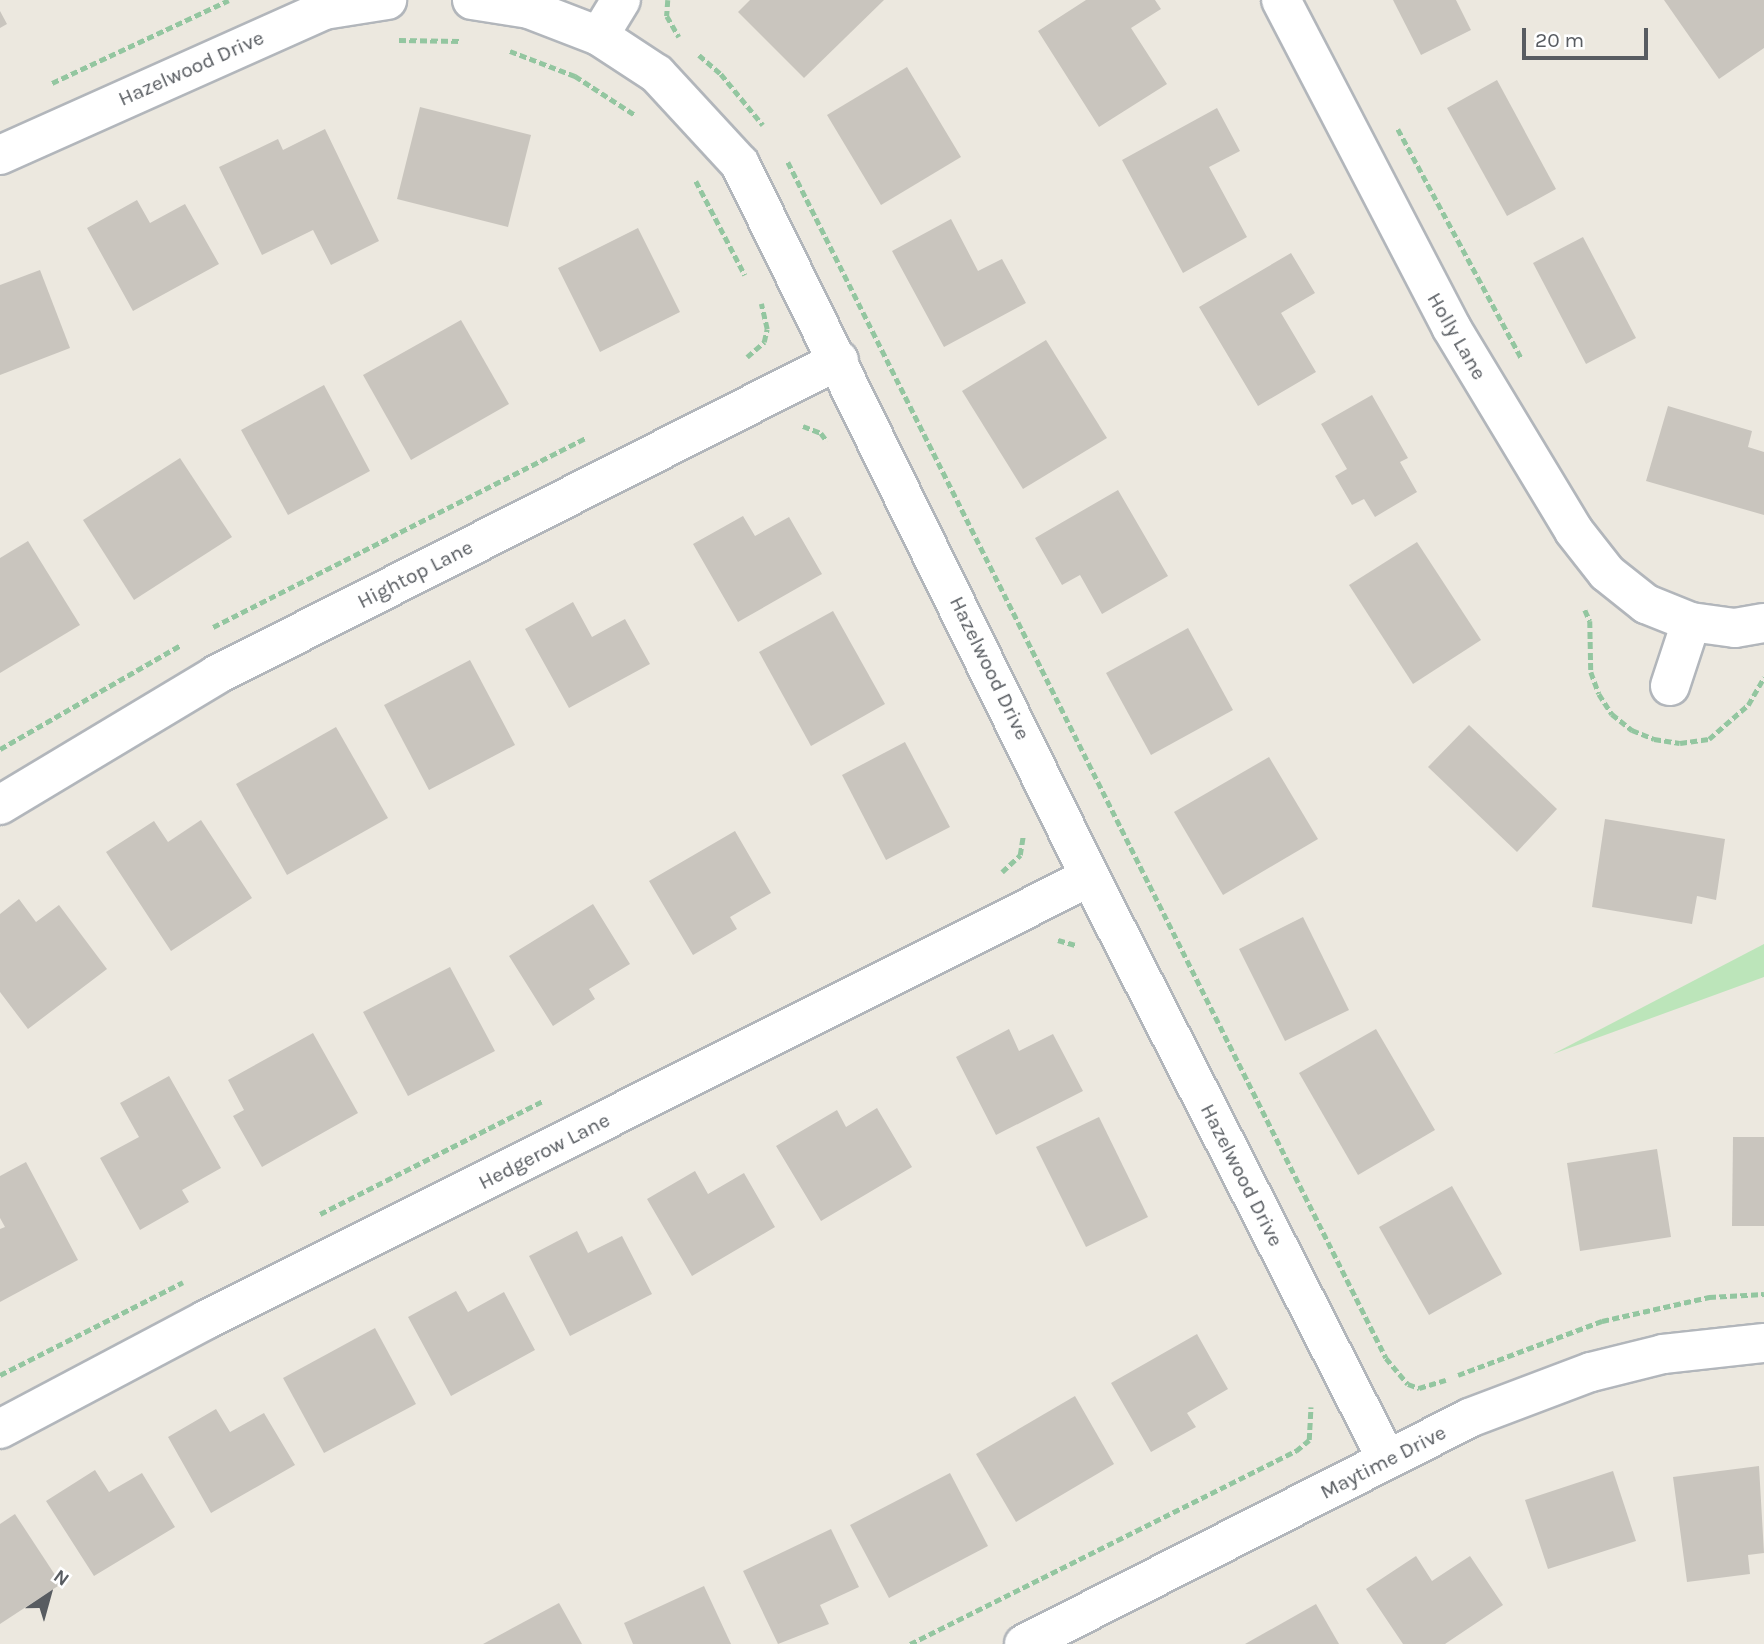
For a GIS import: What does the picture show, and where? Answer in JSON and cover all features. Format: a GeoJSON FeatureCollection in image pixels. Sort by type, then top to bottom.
{"type":"FeatureCollection","features":[{"type":"Feature","properties":{"kind":"street","name":"Hazelwood Drive"},"geometry":{"type":"LineString","coordinates":[[0,155],[324,10],[387,0]]}},
{"type":"Feature","properties":{"kind":"street","name":"Hazelwood Drive"},"geometry":{"type":"LineString","coordinates":[[472,0],[529,9],[599,36],[657,74],[740,164],[839,360],[1090,877],[1387,1460]]}},
{"type":"Feature","properties":{"kind":"street"},"geometry":{"type":"LineString","coordinates":[[599,36],[621,0]]}},
{"type":"Feature","properties":{"kind":"street","name":"Holly Lane"},"geometry":{"type":"LineString","coordinates":[[1281,0],[1451,327],[1574,531],[1608,573],[1646,604],[1691,622],[1735,628],[1764,622]]}},
{"type":"Feature","properties":{"kind":"street","name":"Hightop Lane"},"geometry":{"type":"LineString","coordinates":[[0,804],[216,675],[839,360]]}},
{"type":"Feature","properties":{"kind":"street"},"geometry":{"type":"LineString","coordinates":[[1670,686],[1691,622]]}},
{"type":"Feature","properties":{"kind":"street","name":"Hedgerow Lane"},"geometry":{"type":"LineString","coordinates":[[0,1429],[206,1320],[1090,877]]}},
{"type":"Feature","properties":{"kind":"street","name":"Maytime Drive"},"geometry":{"type":"LineString","coordinates":[[1024,1644],[1469,1418],[1591,1372],[1663,1354],[1764,1343]]}},
{"type":"Feature","properties":{"kind":"path"},"geometry":{"type":"LineString","coordinates":[[48,85],[229,0]]}},
{"type":"Feature","properties":{"kind":"path"},"geometry":{"type":"LineString","coordinates":[[668,0],[672,29],[687,45]]}},
{"type":"Feature","properties":{"kind":"path"},"geometry":{"type":"LineString","coordinates":[[391,40],[468,43]]}},
{"type":"Feature","properties":{"kind":"path"},"geometry":{"type":"LineString","coordinates":[[506,50],[575,76],[643,122]]}},
{"type":"Feature","properties":{"kind":"path"},"geometry":{"type":"LineString","coordinates":[[695,52],[736,90],[765,127]]}},
{"type":"Feature","properties":{"kind":"path"},"geometry":{"type":"LineString","coordinates":[[1394,121],[1524,363]]}},
{"type":"Feature","properties":{"kind":"path"},"geometry":{"type":"LineString","coordinates":[[785,158],[1386,1358],[1408,1384],[1419,1388],[1437,1384],[1513,1351],[1602,1321],[1709,1297],[1764,1294]]}},
{"type":"Feature","properties":{"kind":"path"},"geometry":{"type":"LineString","coordinates":[[694,179],[750,285]]}},
{"type":"Feature","properties":{"kind":"path"},"geometry":{"type":"LineString","coordinates":[[738,363],[764,342],[767,329],[755,295]]}},
{"type":"Feature","properties":{"kind":"path"},"geometry":{"type":"LineString","coordinates":[[795,427],[821,433],[831,446]]}},
{"type":"Feature","properties":{"kind":"path"},"geometry":{"type":"LineString","coordinates":[[204,632],[595,434]]}},
{"type":"Feature","properties":{"kind":"path"},"geometry":{"type":"LineString","coordinates":[[0,749],[192,639]]}},
{"type":"Feature","properties":{"kind":"path"},"geometry":{"type":"LineString","coordinates":[[991,877],[1020,855],[1021,829]]}},
{"type":"Feature","properties":{"kind":"path"},"geometry":{"type":"LineString","coordinates":[[310,1219],[556,1095]]}},
{"type":"Feature","properties":{"kind":"path"},"geometry":{"type":"LineString","coordinates":[[0,1375],[187,1280]]}},
{"type":"Feature","properties":{"kind":"path"},"geometry":{"type":"LineString","coordinates":[[910,1644],[1296,1451],[1309,1440],[1314,1422],[1311,1403]]}},
{"type":"Feature","properties":{"kind":"green space"},"geometry":{"type":"Polygon","coordinates":[[[1764,944],[1764,977],[1553,1054],[1764,944]]]}},
{"type":"Feature","properties":{"kind":"building"},"geometry":{"type":"Polygon","coordinates":[[[750,0],[884,0],[804,78],[738,12],[750,0]]]}},
{"type":"Feature","properties":{"kind":"building"},"geometry":{"type":"Polygon","coordinates":[[[1086,0],[1155,0],[1161,9],[1131,28],[1167,84],[1099,127],[1038,31],[1086,0]]]}},
{"type":"Feature","properties":{"kind":"building"},"geometry":{"type":"Polygon","coordinates":[[[1393,0],[1456,0],[1471,30],[1421,55],[1393,0]]]}},
{"type":"Feature","properties":{"kind":"building"},"geometry":{"type":"Polygon","coordinates":[[[1664,0],[1764,0],[1764,48],[1719,79],[1664,0]]]}},
{"type":"Feature","properties":{"kind":"building"},"geometry":{"type":"Polygon","coordinates":[[[0,11],[7,24],[0,28],[0,11]]]}},
{"type":"Feature","properties":{"kind":"building"},"geometry":{"type":"Polygon","coordinates":[[[907,67],[961,157],[881,205],[827,115],[907,67]]]}},
{"type":"Feature","properties":{"kind":"building"},"geometry":{"type":"Polygon","coordinates":[[[1497,80],[1556,189],[1507,216],[1447,108],[1497,80]]]}},
{"type":"Feature","properties":{"kind":"building"},"geometry":{"type":"Polygon","coordinates":[[[420,107],[531,135],[508,227],[397,199],[420,107]]]}},
{"type":"Feature","properties":{"kind":"building"},"geometry":{"type":"Polygon","coordinates":[[[1217,108],[1240,151],[1209,167],[1247,237],[1183,273],[1122,160],[1217,108]]]}},
{"type":"Feature","properties":{"kind":"building"},"geometry":{"type":"Polygon","coordinates":[[[325,129],[379,241],[331,265],[313,230],[262,255],[219,167],[278,139],[283,150],[325,129]]]}},
{"type":"Feature","properties":{"kind":"building"},"geometry":{"type":"Polygon","coordinates":[[[137,200],[150,223],[185,204],[219,264],[133,311],[87,228],[137,200]]]}},
{"type":"Feature","properties":{"kind":"building"},"geometry":{"type":"Polygon","coordinates":[[[951,219],[978,271],[1002,259],[1026,303],[944,347],[892,251],[951,219]]]}},
{"type":"Feature","properties":{"kind":"building"},"geometry":{"type":"Polygon","coordinates":[[[638,228],[680,312],[600,352],[558,268],[638,228]]]}},
{"type":"Feature","properties":{"kind":"building"},"geometry":{"type":"Polygon","coordinates":[[[1583,237],[1636,338],[1586,364],[1533,263],[1583,237]]]}},
{"type":"Feature","properties":{"kind":"building"},"geometry":{"type":"Polygon","coordinates":[[[1291,253],[1315,293],[1281,313],[1316,372],[1258,406],[1199,307],[1291,253]]]}},
{"type":"Feature","properties":{"kind":"building"},"geometry":{"type":"Polygon","coordinates":[[[40,270],[70,348],[0,375],[0,285],[40,270]]]}},
{"type":"Feature","properties":{"kind":"building"},"geometry":{"type":"Polygon","coordinates":[[[461,320],[509,404],[411,460],[363,375],[461,320]]]}},
{"type":"Feature","properties":{"kind":"building"},"geometry":{"type":"Polygon","coordinates":[[[1046,340],[1107,438],[1023,489],[962,391],[1046,340]]]}},
{"type":"Feature","properties":{"kind":"building"},"geometry":{"type":"Polygon","coordinates":[[[324,385],[370,471],[288,515],[241,430],[324,385]]]}},
{"type":"Feature","properties":{"kind":"building"},"geometry":{"type":"Polygon","coordinates":[[[1372,395],[1408,458],[1400,462],[1417,492],[1375,517],[1364,499],[1352,505],[1335,476],[1347,469],[1321,424],[1372,395]]]}},
{"type":"Feature","properties":{"kind":"building"},"geometry":{"type":"Polygon","coordinates":[[[1668,406],[1752,431],[1748,447],[1764,452],[1764,515],[1646,481],[1668,406]]]}},
{"type":"Feature","properties":{"kind":"building"},"geometry":{"type":"Polygon","coordinates":[[[180,458],[232,537],[134,600],[83,520],[180,458]]]}},
{"type":"Feature","properties":{"kind":"building"},"geometry":{"type":"Polygon","coordinates":[[[1118,490],[1168,576],[1102,614],[1080,575],[1062,585],[1035,538],[1118,490]]]}},
{"type":"Feature","properties":{"kind":"building"},"geometry":{"type":"Polygon","coordinates":[[[743,516],[755,536],[789,517],[822,574],[738,622],[693,544],[743,516]]]}},
{"type":"Feature","properties":{"kind":"building"},"geometry":{"type":"Polygon","coordinates":[[[28,541],[80,625],[0,673],[0,558],[28,541]]]}},
{"type":"Feature","properties":{"kind":"building"},"geometry":{"type":"Polygon","coordinates":[[[1417,542],[1481,640],[1413,684],[1349,585],[1417,542]]]}},
{"type":"Feature","properties":{"kind":"building"},"geometry":{"type":"Polygon","coordinates":[[[573,602],[592,637],[625,619],[650,664],[569,708],[525,629],[573,602]]]}},
{"type":"Feature","properties":{"kind":"building"},"geometry":{"type":"Polygon","coordinates":[[[833,611],[885,704],[811,746],[759,652],[833,611]]]}},
{"type":"Feature","properties":{"kind":"building"},"geometry":{"type":"Polygon","coordinates":[[[1188,628],[1233,710],[1151,755],[1106,673],[1188,628]]]}},
{"type":"Feature","properties":{"kind":"building"},"geometry":{"type":"Polygon","coordinates":[[[470,660],[515,745],[429,790],[384,705],[470,660]]]}},
{"type":"Feature","properties":{"kind":"building"},"geometry":{"type":"Polygon","coordinates":[[[1469,725],[1557,809],[1517,852],[1428,767],[1469,725]]]}},
{"type":"Feature","properties":{"kind":"building"},"geometry":{"type":"Polygon","coordinates":[[[336,727],[388,818],[287,875],[236,784],[336,727]]]}},
{"type":"Feature","properties":{"kind":"building"},"geometry":{"type":"Polygon","coordinates":[[[905,742],[950,827],[886,860],[842,775],[905,742]]]}},
{"type":"Feature","properties":{"kind":"building"},"geometry":{"type":"Polygon","coordinates":[[[1269,757],[1318,839],[1223,895],[1174,812],[1269,757]]]}},
{"type":"Feature","properties":{"kind":"building"},"geometry":{"type":"Polygon","coordinates":[[[1605,819],[1725,839],[1716,900],[1697,896],[1692,924],[1592,907],[1605,819]]]}},
{"type":"Feature","properties":{"kind":"building"},"geometry":{"type":"Polygon","coordinates":[[[201,820],[252,898],[171,951],[106,852],[154,821],[168,842],[201,820]]]}},
{"type":"Feature","properties":{"kind":"building"},"geometry":{"type":"Polygon","coordinates":[[[735,831],[771,893],[730,917],[737,929],[693,955],[649,881],[735,831]]]}},
{"type":"Feature","properties":{"kind":"building"},"geometry":{"type":"Polygon","coordinates":[[[19,899],[36,922],[59,905],[107,969],[28,1029],[0,992],[0,914],[19,899]]]}},
{"type":"Feature","properties":{"kind":"building"},"geometry":{"type":"Polygon","coordinates":[[[593,904],[630,964],[589,989],[595,999],[553,1026],[509,956],[593,904]]]}},
{"type":"Feature","properties":{"kind":"building"},"geometry":{"type":"Polygon","coordinates":[[[1303,917],[1349,1010],[1285,1041],[1239,949],[1303,917]]]}},
{"type":"Feature","properties":{"kind":"building"},"geometry":{"type":"Polygon","coordinates":[[[450,967],[495,1051],[408,1096],[363,1012],[450,967]]]}},
{"type":"Feature","properties":{"kind":"building"},"geometry":{"type":"Polygon","coordinates":[[[1009,1029],[1019,1051],[1053,1034],[1083,1091],[996,1135],[956,1057],[1009,1029]]]}},
{"type":"Feature","properties":{"kind":"building"},"geometry":{"type":"Polygon","coordinates":[[[1376,1029],[1435,1130],[1358,1175],[1299,1073],[1376,1029]]]}},
{"type":"Feature","properties":{"kind":"building"},"geometry":{"type":"Polygon","coordinates":[[[313,1033],[358,1113],[262,1167],[233,1116],[244,1110],[228,1080],[313,1033]]]}},
{"type":"Feature","properties":{"kind":"building"},"geometry":{"type":"Polygon","coordinates":[[[169,1076],[221,1168],[182,1190],[189,1202],[140,1230],[100,1158],[139,1137],[120,1103],[169,1076]]]}},
{"type":"Feature","properties":{"kind":"building"},"geometry":{"type":"Polygon","coordinates":[[[877,1108],[912,1167],[821,1221],[776,1146],[837,1110],[846,1127],[877,1108]]]}},
{"type":"Feature","properties":{"kind":"building"},"geometry":{"type":"Polygon","coordinates":[[[1099,1117],[1148,1217],[1086,1247],[1036,1147],[1099,1117]]]}},
{"type":"Feature","properties":{"kind":"building"},"geometry":{"type":"Polygon","coordinates":[[[1733,1137],[1764,1137],[1764,1226],[1732,1226],[1733,1137]]]}},
{"type":"Feature","properties":{"kind":"building"},"geometry":{"type":"Polygon","coordinates":[[[1657,1149],[1671,1237],[1580,1251],[1567,1163],[1657,1149]]]}},
{"type":"Feature","properties":{"kind":"building"},"geometry":{"type":"Polygon","coordinates":[[[26,1162],[78,1260],[0,1302],[0,1229],[5,1227],[0,1218],[0,1176],[26,1162]]]}},
{"type":"Feature","properties":{"kind":"building"},"geometry":{"type":"Polygon","coordinates":[[[695,1171],[708,1194],[744,1173],[775,1227],[692,1276],[647,1199],[695,1171]]]}},
{"type":"Feature","properties":{"kind":"building"},"geometry":{"type":"Polygon","coordinates":[[[1452,1186],[1502,1274],[1429,1315],[1379,1227],[1452,1186]]]}},
{"type":"Feature","properties":{"kind":"building"},"geometry":{"type":"Polygon","coordinates":[[[577,1231],[588,1253],[622,1236],[652,1294],[570,1336],[529,1256],[577,1231]]]}},
{"type":"Feature","properties":{"kind":"building"},"geometry":{"type":"Polygon","coordinates":[[[456,1291],[468,1312],[504,1292],[535,1350],[451,1396],[408,1317],[456,1291]]]}},
{"type":"Feature","properties":{"kind":"building"},"geometry":{"type":"Polygon","coordinates":[[[375,1328],[416,1404],[324,1453],[283,1378],[375,1328]]]}},
{"type":"Feature","properties":{"kind":"building"},"geometry":{"type":"Polygon","coordinates":[[[1197,1334],[1228,1389],[1187,1413],[1196,1427],[1151,1452],[1111,1383],[1197,1334]]]}},
{"type":"Feature","properties":{"kind":"building"},"geometry":{"type":"Polygon","coordinates":[[[1075,1396],[1114,1464],[1016,1522],[976,1454],[1075,1396]]]}},
{"type":"Feature","properties":{"kind":"building"},"geometry":{"type":"Polygon","coordinates":[[[216,1409],[230,1432],[264,1413],[295,1465],[211,1513],[168,1437],[216,1409]]]}},
{"type":"Feature","properties":{"kind":"building"},"geometry":{"type":"Polygon","coordinates":[[[1759,1466],[1764,1553],[1748,1555],[1750,1574],[1687,1582],[1673,1477],[1759,1466]]]}},
{"type":"Feature","properties":{"kind":"building"},"geometry":{"type":"Polygon","coordinates":[[[95,1470],[109,1492],[142,1473],[175,1527],[94,1576],[46,1501],[95,1470]]]}},
{"type":"Feature","properties":{"kind":"building"},"geometry":{"type":"Polygon","coordinates":[[[1613,1471],[1636,1541],[1548,1569],[1525,1500],[1613,1471]]]}},
{"type":"Feature","properties":{"kind":"building"},"geometry":{"type":"Polygon","coordinates":[[[950,1473],[988,1546],[889,1598],[850,1525],[950,1473]]]}},
{"type":"Feature","properties":{"kind":"building"},"geometry":{"type":"Polygon","coordinates":[[[15,1514],[61,1584],[0,1624],[0,1524],[15,1514]]]}},
{"type":"Feature","properties":{"kind":"building"},"geometry":{"type":"Polygon","coordinates":[[[831,1529],[859,1587],[820,1605],[829,1624],[778,1644],[743,1571],[831,1529]]]}},
{"type":"Feature","properties":{"kind":"building"},"geometry":{"type":"Polygon","coordinates":[[[1416,1556],[1432,1581],[1470,1556],[1503,1605],[1445,1644],[1403,1644],[1366,1589],[1416,1556]]]}},
{"type":"Feature","properties":{"kind":"building"},"geometry":{"type":"Polygon","coordinates":[[[704,1586],[731,1644],[633,1644],[624,1623],[704,1586]]]}},
{"type":"Feature","properties":{"kind":"building"},"geometry":{"type":"Polygon","coordinates":[[[559,1603],[582,1644],[483,1644],[559,1603]]]}},
{"type":"Feature","properties":{"kind":"building"},"geometry":{"type":"Polygon","coordinates":[[[1316,1604],[1339,1644],[1245,1644],[1316,1604]]]}}]}
